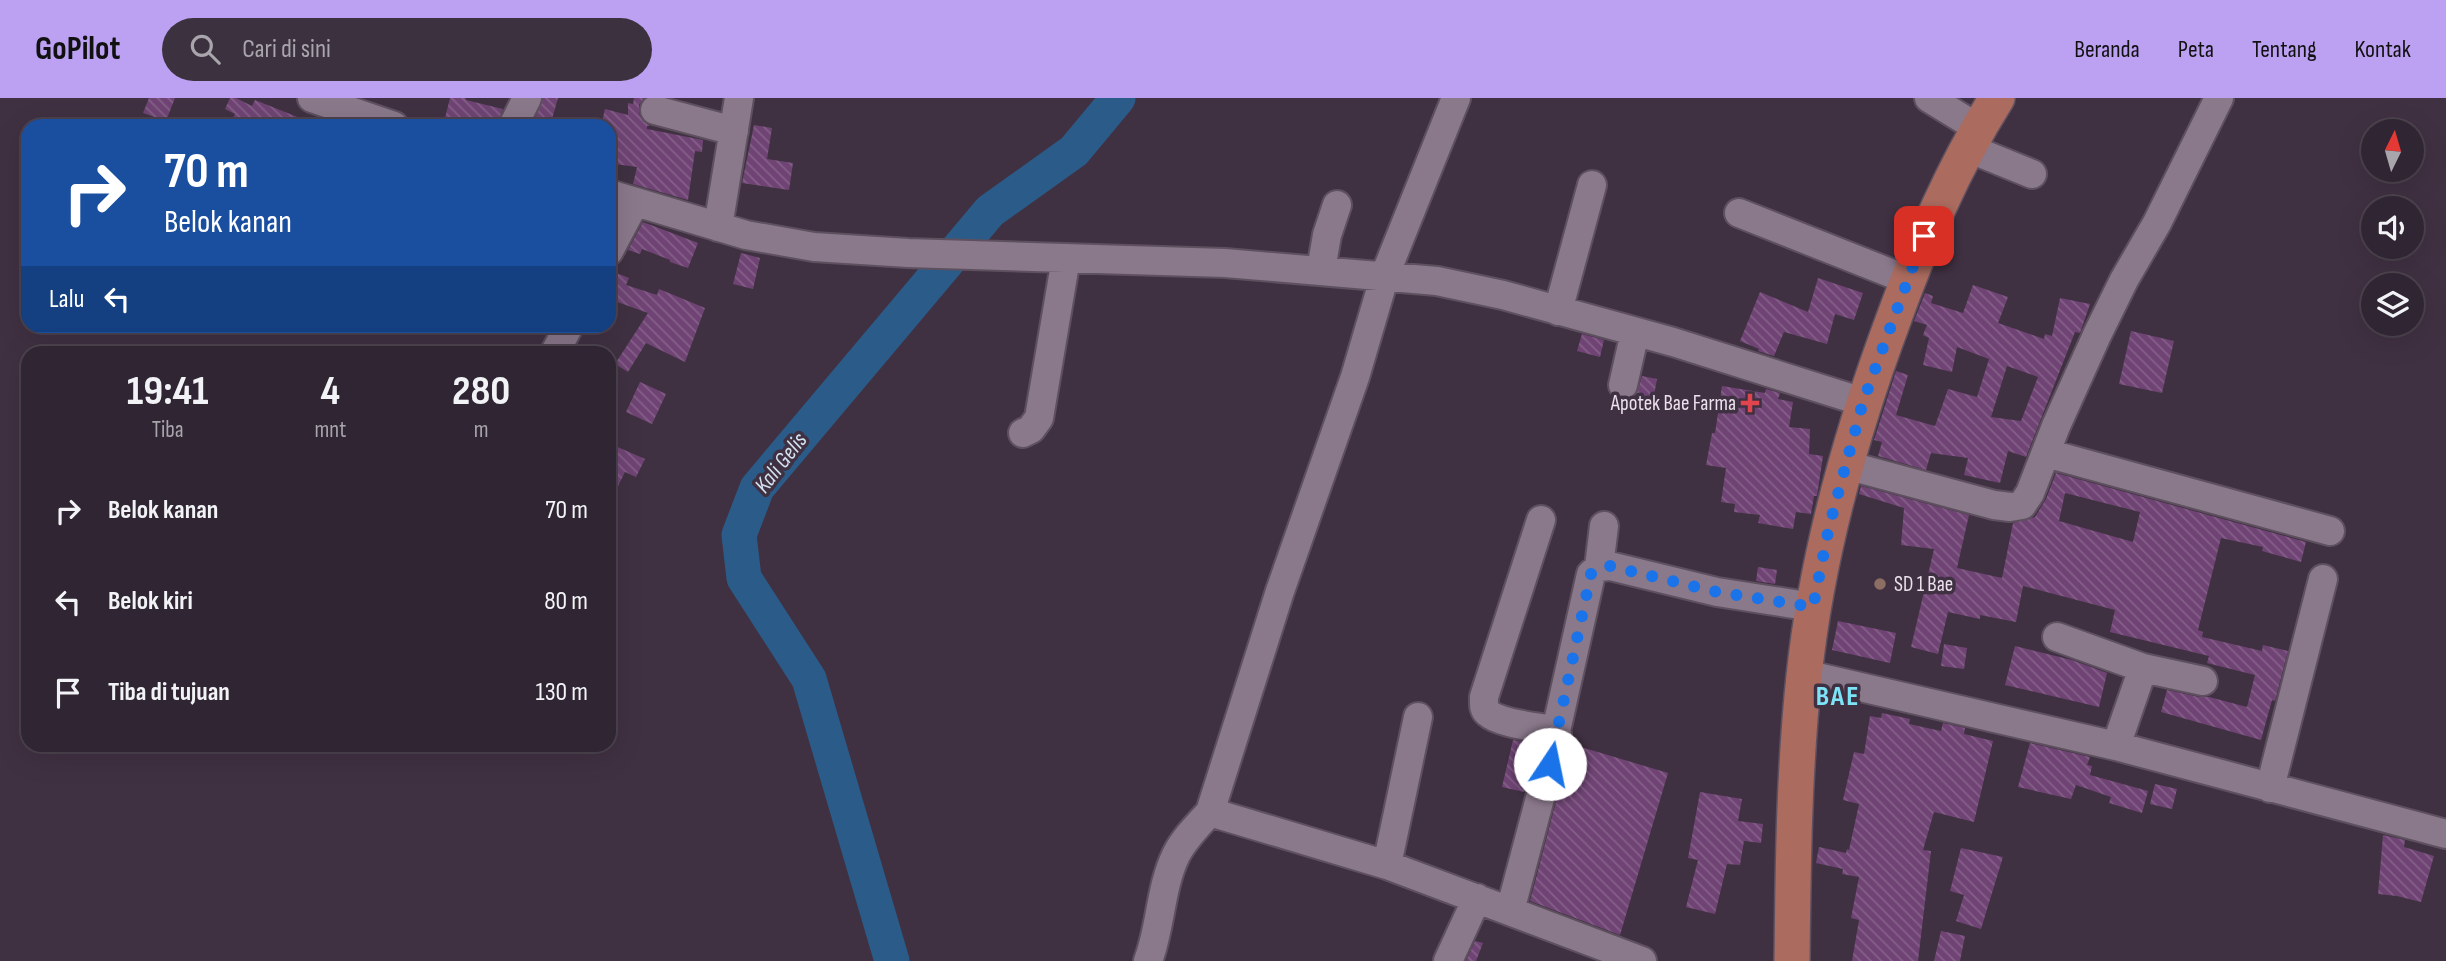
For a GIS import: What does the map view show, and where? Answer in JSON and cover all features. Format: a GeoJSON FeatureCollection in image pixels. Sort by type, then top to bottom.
{"type":"FeatureCollection","features":[{"type":"Feature","properties":{"kind":"main road"},"geometry":{"type":"LineString","coordinates":[[1792,961],[1795,804],[1804,674],[1813,607],[1829,527],[1863,402],[1924,236],[1973,138],[1997,98]]}},
{"type":"Feature","properties":{"kind":"street"},"geometry":{"type":"LineString","coordinates":[[312,98],[374,119]]}},
{"type":"Feature","properties":{"kind":"street"},"geometry":{"type":"LineString","coordinates":[[516,119],[527,98]]}},
{"type":"Feature","properties":{"kind":"street"},"geometry":{"type":"LineString","coordinates":[[718,227],[739,98]]}},
{"type":"Feature","properties":{"kind":"street"},"geometry":{"type":"LineString","coordinates":[[1148,961],[1154,947],[1173,862],[1186,840],[1210,812],[1275,604],[1355,377],[1385,275],[1456,98]]}},
{"type":"Feature","properties":{"kind":"street"},"geometry":{"type":"LineString","coordinates":[[1929,98],[1973,138],[2032,174]]}},
{"type":"Feature","properties":{"kind":"street"},"geometry":{"type":"LineString","coordinates":[[1846,465],[1994,505],[2014,508],[2025,502],[2072,390],[2124,280],[2157,223],[2219,98]]}},
{"type":"Feature","properties":{"kind":"street"},"geometry":{"type":"LineString","coordinates":[[655,110],[734,131]]}},
{"type":"Feature","properties":{"kind":"street"},"geometry":{"type":"LineString","coordinates":[[1558,311],[1592,185]]}},
{"type":"Feature","properties":{"kind":"street"},"geometry":{"type":"LineString","coordinates":[[616,222],[622,198],[718,227],[778,242],[814,247],[908,253],[1225,263],[1437,281],[1503,295],[1635,332],[1863,402]]}},
{"type":"Feature","properties":{"kind":"street"},"geometry":{"type":"LineString","coordinates":[[1321,270],[1327,235],[1337,205]]}},
{"type":"Feature","properties":{"kind":"street"},"geometry":{"type":"LineString","coordinates":[[1739,213],[1908,280]]}},
{"type":"Feature","properties":{"kind":"street"},"geometry":{"type":"LineString","coordinates":[[1023,433],[1035,425],[1041,412],[1066,258]]}},
{"type":"Feature","properties":{"kind":"street"},"geometry":{"type":"LineString","coordinates":[[1623,386],[1635,332]]}},
{"type":"Feature","properties":{"kind":"street"},"geometry":{"type":"LineString","coordinates":[[2046,453],[2330,531]]}},
{"type":"Feature","properties":{"kind":"street"},"geometry":{"type":"LineString","coordinates":[[1541,520],[1486,687],[1484,707],[1486,712],[1499,719],[1556,731]]}},
{"type":"Feature","properties":{"kind":"street"},"geometry":{"type":"LineString","coordinates":[[1600,567],[1604,526]]}},
{"type":"Feature","properties":{"kind":"street"},"geometry":{"type":"LineString","coordinates":[[1510,911],[1557,740],[1556,731],[1591,574],[1600,567],[1610,566],[1717,592],[1813,607]]}},
{"type":"Feature","properties":{"kind":"street"},"geometry":{"type":"LineString","coordinates":[[2270,788],[2323,579]]}},
{"type":"Feature","properties":{"kind":"street"},"geometry":{"type":"LineString","coordinates":[[2057,637],[2143,668],[2203,681]]}},
{"type":"Feature","properties":{"kind":"street"},"geometry":{"type":"LineString","coordinates":[[2116,746],[2143,668]]}},
{"type":"Feature","properties":{"kind":"street"},"geometry":{"type":"LineString","coordinates":[[1804,674],[2116,746],[2446,834]]}},
{"type":"Feature","properties":{"kind":"street"},"geometry":{"type":"LineString","coordinates":[[1387,865],[1418,717]]}},
{"type":"Feature","properties":{"kind":"street"},"geometry":{"type":"LineString","coordinates":[[1210,812],[1387,865],[1642,961]]}},
{"type":"Feature","properties":{"kind":"street"},"geometry":{"type":"LineString","coordinates":[[1448,961],[1477,898]]}},
{"type":"Feature","properties":{"kind":"building"},"geometry":{"type":"Polygon","coordinates":[[[149,98],[175,98],[167,119],[143,113],[149,98]]]}},
{"type":"Feature","properties":{"kind":"building"},"geometry":{"type":"Polygon","coordinates":[[[230,98],[252,106],[255,100],[302,119],[232,119],[235,114],[225,109],[230,98]]]}},
{"type":"Feature","properties":{"kind":"building"},"geometry":{"type":"Polygon","coordinates":[[[450,98],[466,98],[503,109],[499,119],[445,119],[450,98]]]}},
{"type":"Feature","properties":{"kind":"building"},"geometry":{"type":"Polygon","coordinates":[[[543,98],[558,98],[552,119],[535,119],[543,98]]]}},
{"type":"Feature","properties":{"kind":"building"},"geometry":{"type":"Polygon","coordinates":[[[634,98],[644,98],[639,105],[639,114],[650,126],[647,126],[647,129],[703,140],[702,152],[695,151],[688,200],[633,184],[637,167],[616,164],[616,119],[603,119],[605,109],[628,115],[628,103],[633,104],[634,98]]]}},
{"type":"Feature","properties":{"kind":"building"},"geometry":{"type":"Polygon","coordinates":[[[754,125],[772,128],[767,159],[793,163],[789,190],[742,183],[754,125]]]}},
{"type":"Feature","properties":{"kind":"building"},"geometry":{"type":"Polygon","coordinates":[[[643,222],[698,243],[688,268],[642,249],[640,254],[628,250],[643,222]]]}},
{"type":"Feature","properties":{"kind":"building"},"geometry":{"type":"Polygon","coordinates":[[[741,253],[760,258],[753,289],[733,284],[741,253]]]}},
{"type":"Feature","properties":{"kind":"building"},"geometry":{"type":"Polygon","coordinates":[[[616,273],[629,278],[626,285],[657,295],[659,289],[705,308],[685,362],[646,343],[628,372],[616,362],[648,313],[616,302],[616,273]]]}},
{"type":"Feature","properties":{"kind":"building"},"geometry":{"type":"Polygon","coordinates":[[[1818,278],[1863,293],[1854,320],[1835,314],[1827,344],[1784,332],[1774,356],[1740,341],[1760,292],[1808,312],[1818,278]]]}},
{"type":"Feature","properties":{"kind":"building"},"geometry":{"type":"Polygon","coordinates":[[[1973,285],[2008,297],[1998,323],[2044,339],[2045,334],[2052,336],[2060,298],[2090,304],[2080,333],[2075,332],[2026,457],[2008,451],[2000,483],[1964,475],[1968,458],[1931,453],[1926,470],[1878,456],[1882,442],[1874,440],[1896,371],[1908,375],[1896,415],[1935,426],[1948,389],[1977,397],[1989,359],[1957,347],[1952,372],[1923,365],[1929,338],[1923,335],[1927,325],[1914,321],[1925,293],[1933,296],[1931,303],[1963,313],[1973,285]],[[2007,366],[1991,417],[2021,421],[2038,377],[2007,366]]]}},
{"type":"Feature","properties":{"kind":"building"},"geometry":{"type":"Polygon","coordinates":[[[2131,331],[2174,341],[2162,393],[2119,384],[2131,331]]]}},
{"type":"Feature","properties":{"kind":"building"},"geometry":{"type":"Polygon","coordinates":[[[1582,334],[1604,340],[1600,357],[1577,351],[1582,334]]]}},
{"type":"Feature","properties":{"kind":"building"},"geometry":{"type":"Polygon","coordinates":[[[1642,376],[1657,379],[1652,406],[1623,401],[1636,396],[1642,376]]]}},
{"type":"Feature","properties":{"kind":"building"},"geometry":{"type":"Polygon","coordinates":[[[640,382],[666,394],[652,424],[626,412],[640,382]]]}},
{"type":"Feature","properties":{"kind":"building"},"geometry":{"type":"Polygon","coordinates":[[[1722,386],[1765,393],[1766,389],[1780,393],[1778,399],[1793,402],[1789,427],[1810,429],[1809,454],[1823,456],[1817,496],[1814,496],[1811,514],[1796,512],[1793,529],[1758,523],[1760,515],[1734,512],[1735,504],[1721,502],[1726,468],[1706,465],[1712,433],[1715,433],[1722,386]]]}},
{"type":"Feature","properties":{"kind":"building"},"geometry":{"type":"Polygon","coordinates":[[[616,446],[645,459],[636,477],[625,472],[616,490],[616,446]]]}},
{"type":"Feature","properties":{"kind":"building"},"geometry":{"type":"Polygon","coordinates":[[[2056,473],[2306,542],[2301,562],[2262,551],[2263,547],[2221,538],[2198,630],[2203,632],[2202,637],[2262,651],[2263,645],[2288,651],[2261,740],[2161,712],[2167,690],[2247,707],[2255,675],[2207,663],[2209,656],[2110,632],[2115,610],[2023,586],[2016,622],[1980,615],[1980,619],[1948,612],[1938,654],[1911,647],[1934,549],[1901,545],[1904,508],[1859,494],[1861,486],[1969,515],[1957,568],[2002,578],[2013,523],[2035,517],[2046,499],[2056,473]],[[2065,493],[2059,521],[2133,542],[2140,512],[2065,493]]]}},
{"type":"Feature","properties":{"kind":"building"},"geometry":{"type":"Polygon","coordinates":[[[1758,567],[1777,570],[1775,584],[1756,581],[1758,567]]]}},
{"type":"Feature","properties":{"kind":"building"},"geometry":{"type":"Polygon","coordinates":[[[1838,621],[1896,633],[1890,663],[1832,650],[1838,621]]]}},
{"type":"Feature","properties":{"kind":"building"},"geometry":{"type":"Polygon","coordinates":[[[1944,644],[1967,648],[1964,669],[1941,666],[1944,644]]]}},
{"type":"Feature","properties":{"kind":"building"},"geometry":{"type":"Polygon","coordinates":[[[2015,646],[2072,660],[2107,673],[2099,707],[2005,685],[2015,646]]]}},
{"type":"Feature","properties":{"kind":"building"},"geometry":{"type":"Polygon","coordinates":[[[1882,713],[1910,719],[1909,724],[1941,731],[1943,723],[1965,728],[1964,734],[1993,741],[1974,822],[1934,812],[1923,850],[1931,851],[1918,961],[1852,961],[1859,920],[1851,918],[1859,877],[1842,874],[1843,869],[1816,863],[1819,847],[1846,853],[1847,849],[1849,850],[1859,804],[1843,800],[1854,752],[1864,754],[1870,716],[1881,718],[1882,713]]]}},
{"type":"Feature","properties":{"kind":"building"},"geometry":{"type":"Polygon","coordinates":[[[1513,740],[1537,744],[1524,792],[1502,787],[1513,740]]]}},
{"type":"Feature","properties":{"kind":"building"},"geometry":{"type":"Polygon","coordinates":[[[2030,743],[2090,757],[2087,765],[2092,766],[2090,775],[2148,791],[2142,813],[2109,803],[2111,797],[2076,785],[2071,799],[2018,787],[2030,743]]]}},
{"type":"Feature","properties":{"kind":"building"},"geometry":{"type":"Polygon","coordinates":[[[1571,744],[1668,773],[1620,935],[1530,901],[1571,744]]]}},
{"type":"Feature","properties":{"kind":"building"},"geometry":{"type":"Polygon","coordinates":[[[2155,784],[2177,789],[2172,809],[2150,804],[2155,784]]]}},
{"type":"Feature","properties":{"kind":"building"},"geometry":{"type":"Polygon","coordinates":[[[1700,792],[1742,799],[1738,821],[1763,824],[1761,843],[1744,841],[1740,865],[1727,864],[1715,914],[1686,907],[1698,860],[1688,858],[1700,792]]]}},
{"type":"Feature","properties":{"kind":"building"},"geometry":{"type":"Polygon","coordinates":[[[2383,835],[2405,840],[2404,847],[2434,856],[2421,902],[2378,894],[2383,835]]]}},
{"type":"Feature","properties":{"kind":"building"},"geometry":{"type":"Polygon","coordinates":[[[1961,848],[2003,857],[1981,929],[1956,921],[1964,895],[1950,891],[1961,848]]]}},
{"type":"Feature","properties":{"kind":"building"},"geometry":{"type":"Polygon","coordinates":[[[1941,931],[1965,936],[1960,961],[1934,961],[1941,931]]]}},
{"type":"Feature","properties":{"kind":"building"},"geometry":{"type":"Polygon","coordinates":[[[1475,941],[1483,943],[1476,961],[1466,961],[1475,941]]]}},
{"type":"Feature","properties":{"kind":"waterway","name":"Kali Gelis"},"geometry":{"type":"LineString","coordinates":[[892,961],[809,679],[744,578],[739,535],[757,488],[990,211],[1074,151],[1118,98]]}},
{"type":"Feature","properties":{"kind":"place","name":"Apotek Bae Farma"},"geometry":{"type":"Point","coordinates":[1750,403]}},
{"type":"Feature","properties":{"kind":"place","name":"SD 1 Bae"},"geometry":{"type":"Point","coordinates":[1880,584]}},
{"type":"Feature","properties":{"kind":"district","name":"BAE"},"geometry":{"type":"Point","coordinates":[1838,696]}},
{"type":"Feature","properties":{"kind":"route"},"geometry":{"type":"LineString","coordinates":[[1550,764],[1591,574],[1600,567],[1636,571],[1717,592],[1813,607],[1829,527],[1863,402],[1924,236]]}}]}
